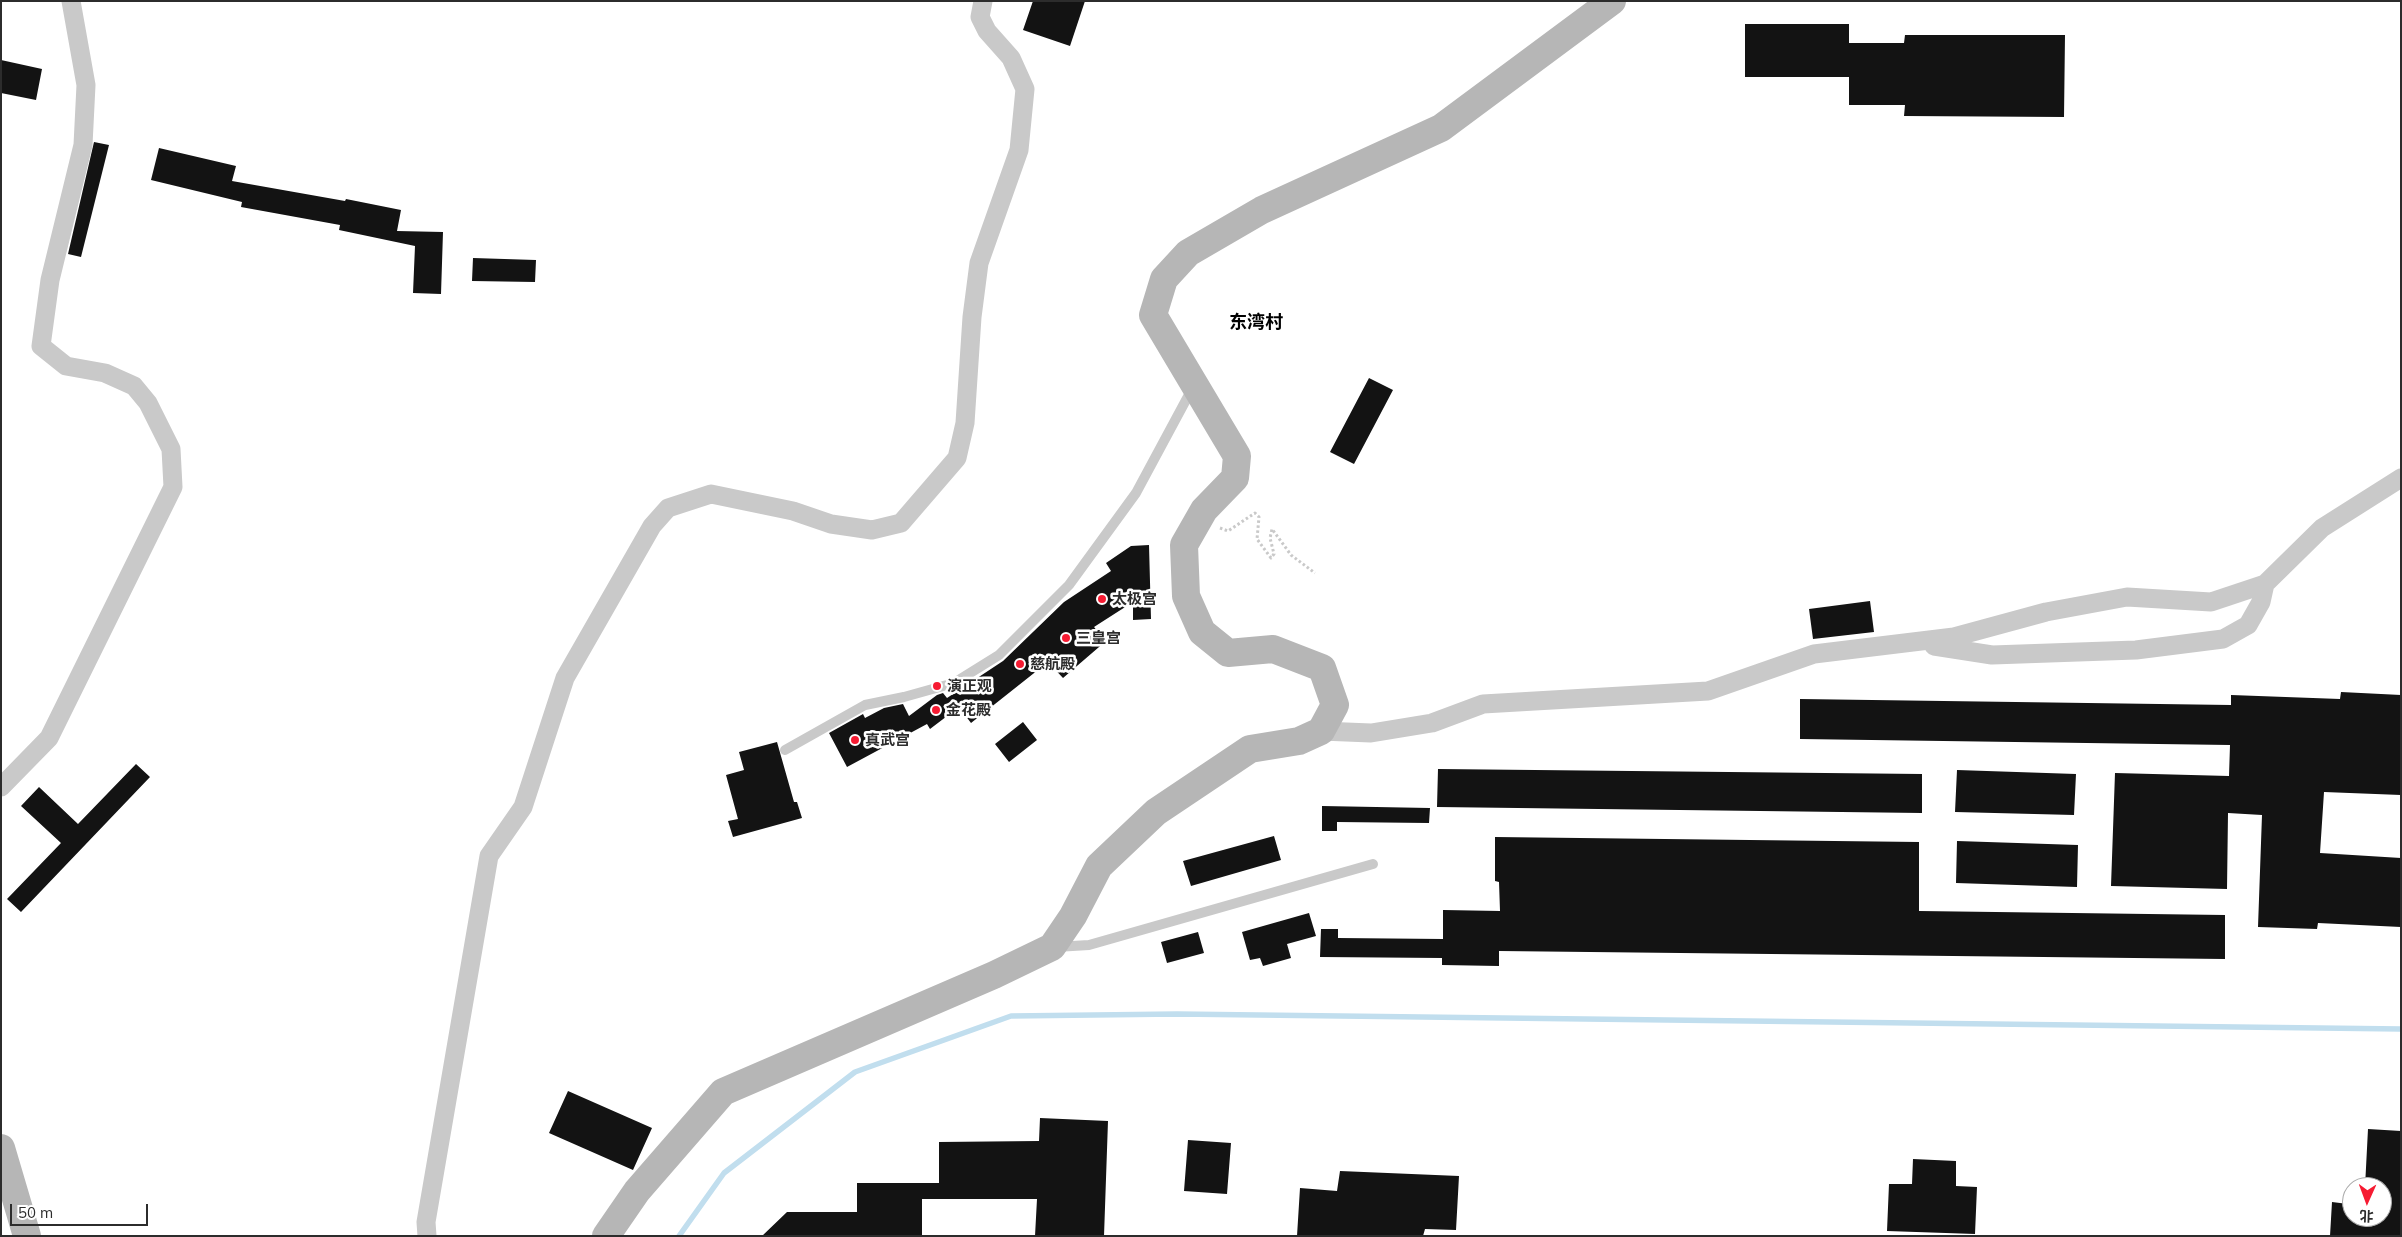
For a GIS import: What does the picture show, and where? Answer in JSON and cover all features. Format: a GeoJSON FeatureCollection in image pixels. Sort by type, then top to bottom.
{"type":"FeatureCollection","features":[{"type":"Feature","properties":{"kind":"main road"},"geometry":{"type":"LineString","coordinates":[[606,1236],[637,1191],[723,1092],[994,975],[1052,947],[1073,916],[1099,866],[1156,812],[1250,749],[1300,741],[1321,731],[1336,704],[1322,668],[1273,649],[1228,653],[1202,632],[1186,596],[1184,545],[1204,510],[1235,478],[1237,456],[1153,315],[1164,279],[1188,253],[1262,210],[1441,128],[1612,1]]}},
{"type":"Feature","properties":{"kind":"main road"},"geometry":{"type":"LineString","coordinates":[[1,1148],[27,1236]]}},
{"type":"Feature","properties":{"kind":"street"},"geometry":{"type":"LineString","coordinates":[[1,787],[49,738],[173,487],[171,449],[148,402],[134,386],[105,373],[66,366],[41,346],[50,280],[83,145],[86,85],[72,1]]}},
{"type":"Feature","properties":{"kind":"street"},"geometry":{"type":"LineString","coordinates":[[427,1236],[426,1222],[489,856],[523,807],[565,678],[652,526],[668,508],[711,494],[793,511],[831,524],[872,530],[900,523],[958,458],[965,423],[972,317],[979,263],[1019,150],[1025,89],[1011,58],[987,31],[980,18],[983,1]]}},
{"type":"Feature","properties":{"kind":"street"},"geometry":{"type":"LineString","coordinates":[[1321,731],[1371,733],[1432,723],[1483,704],[1708,691],[1814,654],[1866,646],[1917,643],[1954,637],[2046,612],[2118,599],[2211,602],[2265,584],[2322,528],[2401,478]]}},
{"type":"Feature","properties":{"kind":"street"},"geometry":{"type":"LineString","coordinates":[[1917,643],[1992,655],[2136,650],[2223,639],[2248,625],[2261,602],[2265,584]]}},
{"type":"Feature","properties":{"kind":"lane"},"geometry":{"type":"LineString","coordinates":[[785,750],[865,705],[904,697],[954,683],[999,655],[1069,585],[1130,501],[1195,384]]}},
{"type":"Feature","properties":{"kind":"lane"},"geometry":{"type":"LineString","coordinates":[[1052,947],[1088,945],[1373,864]]}},
{"type":"Feature","properties":{"kind":"path"},"geometry":{"type":"LineString","coordinates":[[1199,518],[1228,532],[1256,512],[1259,517],[1256,539],[1271,558],[1274,554],[1270,538],[1272,529],[1291,555],[1315,573]]}},
{"type":"Feature","properties":{"kind":"building"},"geometry":{"type":"Polygon","coordinates":[[[1033,1],[1085,1],[1070,46],[1023,30],[1033,1]]]}},
{"type":"Feature","properties":{"kind":"building"},"geometry":{"type":"Polygon","coordinates":[[[1745,24],[1849,24],[1849,43],[1904,43],[1905,35],[2065,35],[2064,117],[1904,116],[1905,105],[1849,105],[1849,77],[1745,77],[1745,24]]]}},
{"type":"Feature","properties":{"kind":"building"},"geometry":{"type":"Polygon","coordinates":[[[1,60],[42,69],[36,100],[1,93],[1,60]]]}},
{"type":"Feature","properties":{"kind":"building"},"geometry":{"type":"Polygon","coordinates":[[[94,142],[109,145],[81,257],[68,254],[94,142]]]}},
{"type":"Feature","properties":{"kind":"building"},"geometry":{"type":"Polygon","coordinates":[[[159,148],[236,166],[232,181],[345,201],[346,199],[401,210],[397,231],[443,232],[441,294],[413,293],[415,246],[339,230],[340,225],[241,207],[242,202],[151,180],[159,148]]]}},
{"type":"Feature","properties":{"kind":"building"},"geometry":{"type":"Polygon","coordinates":[[[473,258],[536,260],[535,282],[472,281],[473,258]]]}},
{"type":"Feature","properties":{"kind":"building"},"geometry":{"type":"Polygon","coordinates":[[[1369,378],[1393,390],[1354,464],[1330,452],[1369,378]]]}},
{"type":"Feature","properties":{"kind":"building"},"geometry":{"type":"Polygon","coordinates":[[[1149,545],[1151,619],[1133,620],[1133,602],[1094,627],[1106,641],[1063,678],[1048,662],[971,723],[959,707],[930,729],[927,724],[847,767],[829,733],[863,714],[865,718],[884,708],[903,704],[909,716],[937,695],[943,693],[947,698],[1003,661],[1064,602],[1111,571],[1106,563],[1131,546],[1149,545]]]}},
{"type":"Feature","properties":{"kind":"building"},"geometry":{"type":"Polygon","coordinates":[[[1870,601],[1874,632],[1813,639],[1809,609],[1870,601]]]}},
{"type":"Feature","properties":{"kind":"building"},"geometry":{"type":"Polygon","coordinates":[[[2341,692],[2401,695],[2401,795],[2324,792],[2320,853],[2401,858],[2401,927],[2318,923],[2317,929],[2258,927],[2262,815],[2228,813],[2227,889],[2111,886],[2115,773],[2229,776],[2230,745],[1800,739],[1800,699],[2231,705],[2231,695],[2340,699],[2341,692]]]}},
{"type":"Feature","properties":{"kind":"building"},"geometry":{"type":"Polygon","coordinates":[[[1023,722],[1037,740],[1009,762],[995,744],[1023,722]]]}},
{"type":"Feature","properties":{"kind":"building"},"geometry":{"type":"Polygon","coordinates":[[[777,742],[794,802],[797,802],[802,818],[733,837],[728,821],[738,819],[726,775],[744,770],[739,752],[777,742]]]}},
{"type":"Feature","properties":{"kind":"building"},"geometry":{"type":"Polygon","coordinates":[[[136,764],[150,777],[21,912],[7,899],[61,843],[21,806],[39,787],[78,824],[136,764]]]}},
{"type":"Feature","properties":{"kind":"building"},"geometry":{"type":"Polygon","coordinates":[[[1438,769],[1922,774],[1922,813],[1437,807],[1438,769]]]}},
{"type":"Feature","properties":{"kind":"building"},"geometry":{"type":"Polygon","coordinates":[[[1957,770],[2076,774],[2074,815],[1955,812],[1957,770]]]}},
{"type":"Feature","properties":{"kind":"building"},"geometry":{"type":"Polygon","coordinates":[[[1322,806],[1430,808],[1429,823],[1337,822],[1337,831],[1322,831],[1322,806]]]}},
{"type":"Feature","properties":{"kind":"building"},"geometry":{"type":"Polygon","coordinates":[[[1274,836],[1281,860],[1191,886],[1183,861],[1274,836]]]}},
{"type":"Feature","properties":{"kind":"building"},"geometry":{"type":"Polygon","coordinates":[[[1495,837],[1919,842],[1919,911],[2225,915],[2225,959],[1499,951],[1499,966],[1442,965],[1442,958],[1320,957],[1321,929],[1338,929],[1338,938],[1443,939],[1443,910],[1500,911],[1499,882],[1495,881],[1495,837]]]}},
{"type":"Feature","properties":{"kind":"building"},"geometry":{"type":"Polygon","coordinates":[[[1957,841],[2078,845],[2077,887],[1956,883],[1957,841]]]}},
{"type":"Feature","properties":{"kind":"building"},"geometry":{"type":"Polygon","coordinates":[[[1309,913],[1316,936],[1287,944],[1291,958],[1263,966],[1260,958],[1250,960],[1242,932],[1309,913]]]}},
{"type":"Feature","properties":{"kind":"building"},"geometry":{"type":"Polygon","coordinates":[[[1198,932],[1204,953],[1167,963],[1161,942],[1198,932]]]}},
{"type":"Feature","properties":{"kind":"building"},"geometry":{"type":"Polygon","coordinates":[[[568,1091],[652,1128],[633,1170],[549,1133],[568,1091]]]}},
{"type":"Feature","properties":{"kind":"building"},"geometry":{"type":"Polygon","coordinates":[[[1040,1118],[1108,1121],[1104,1236],[1035,1236],[1037,1199],[922,1199],[922,1236],[762,1236],[787,1212],[857,1212],[857,1183],[939,1183],[939,1142],[1039,1141],[1040,1118]]]}},
{"type":"Feature","properties":{"kind":"building"},"geometry":{"type":"Polygon","coordinates":[[[2368,1129],[2401,1131],[2401,1236],[2330,1236],[2332,1202],[2342,1203],[2342,1227],[2392,1227],[2392,1177],[2366,1177],[2368,1129]]]}},
{"type":"Feature","properties":{"kind":"building"},"geometry":{"type":"Polygon","coordinates":[[[1188,1140],[1231,1143],[1227,1194],[1184,1191],[1188,1140]]]}},
{"type":"Feature","properties":{"kind":"building"},"geometry":{"type":"Polygon","coordinates":[[[1913,1159],[1956,1161],[1956,1186],[1977,1187],[1975,1234],[1887,1231],[1889,1184],[1912,1184],[1913,1159]]]}},
{"type":"Feature","properties":{"kind":"building"},"geometry":{"type":"Polygon","coordinates":[[[1340,1171],[1459,1176],[1456,1230],[1425,1229],[1423,1236],[1297,1236],[1300,1188],[1337,1191],[1340,1171]]]}},
{"type":"Feature","properties":{"kind":"waterway"},"geometry":{"type":"LineString","coordinates":[[679,1236],[724,1173],[855,1072],[1011,1016],[1177,1014],[2401,1029]]}},
{"type":"Feature","properties":{"kind":"place","name":"太极宫"},"geometry":{"type":"Point","coordinates":[1102,599]}},
{"type":"Feature","properties":{"kind":"place","name":"三皇宫"},"geometry":{"type":"Point","coordinates":[1066,638]}},
{"type":"Feature","properties":{"kind":"place","name":"慈航殿"},"geometry":{"type":"Point","coordinates":[1020,664]}},
{"type":"Feature","properties":{"kind":"place","name":"演正观"},"geometry":{"type":"Point","coordinates":[937,686]}},
{"type":"Feature","properties":{"kind":"place","name":"金花殿"},"geometry":{"type":"Point","coordinates":[936,710]}},
{"type":"Feature","properties":{"kind":"place","name":"真武宫"},"geometry":{"type":"Point","coordinates":[855,740]}},
{"type":"Feature","properties":{"kind":"district","name":"东湾村"},"geometry":{"type":"Point","coordinates":[1256,323]}}]}
